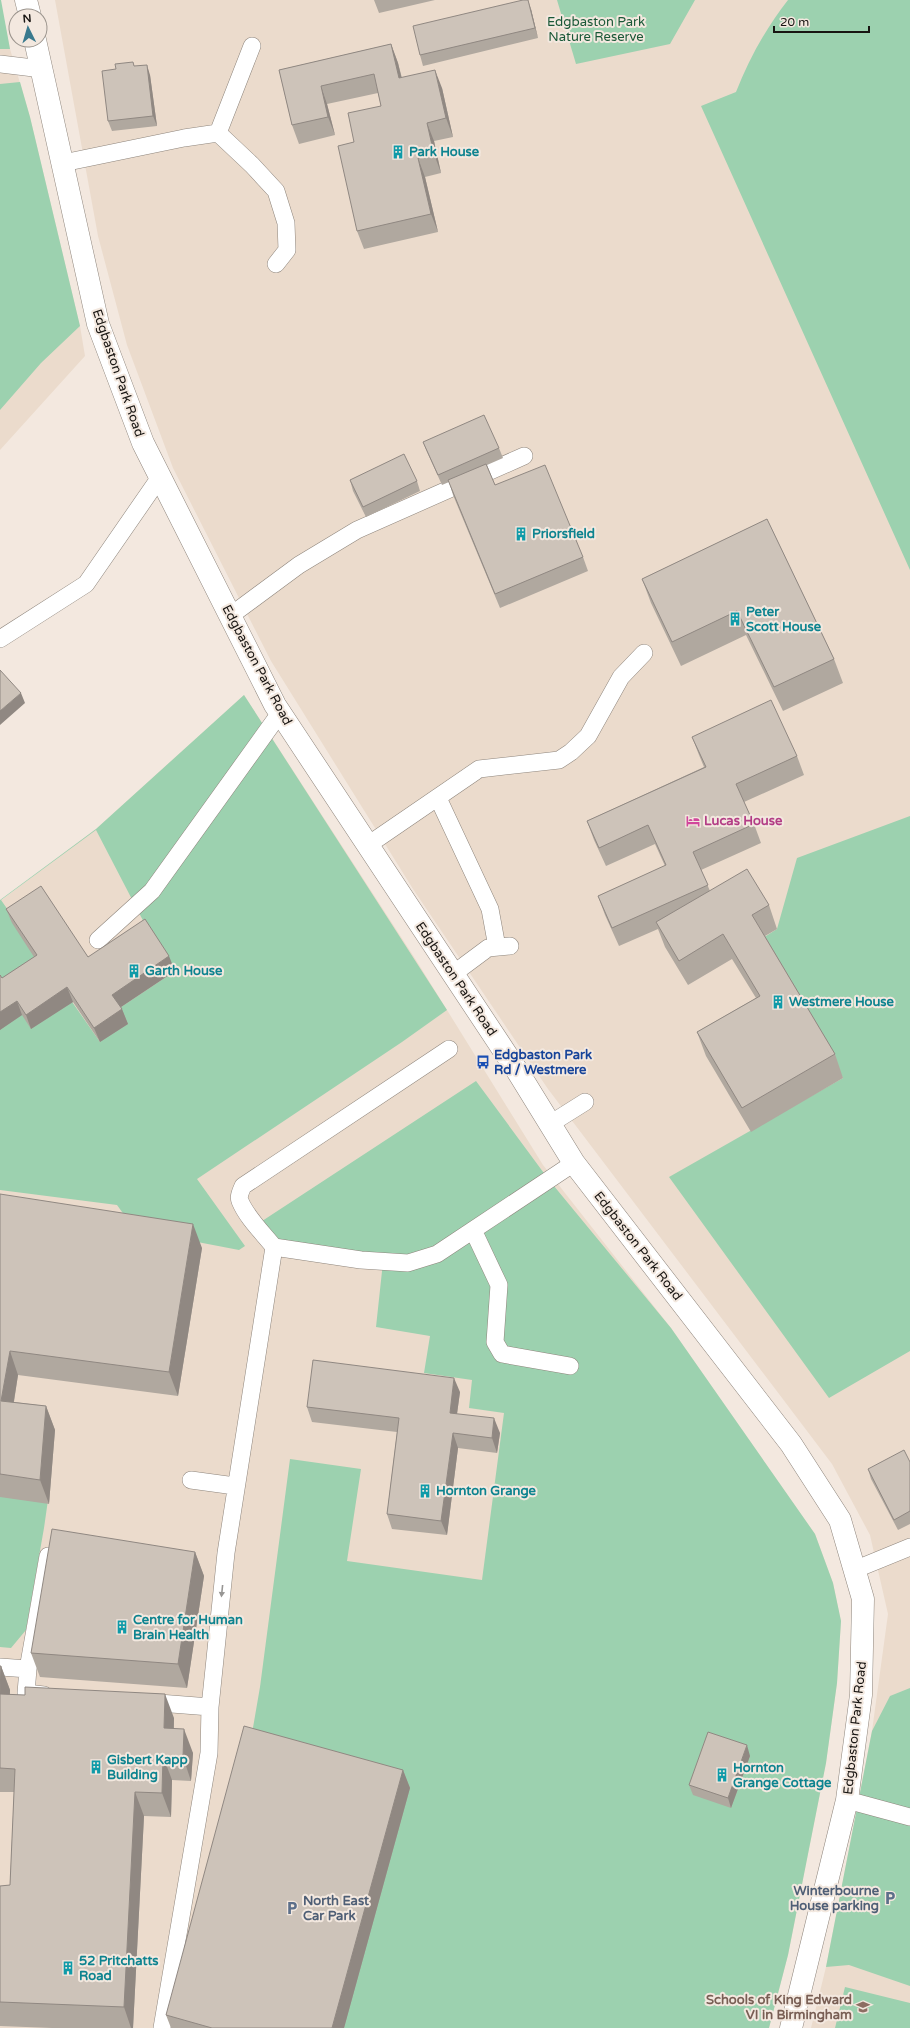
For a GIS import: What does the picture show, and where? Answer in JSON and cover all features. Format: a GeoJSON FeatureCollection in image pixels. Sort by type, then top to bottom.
{"type":"FeatureCollection","features":[{"type":"Feature","properties":{"kind":"street","name":"Edgbaston Park Road"},"geometry":{"type":"LineString","coordinates":[[37,48],[98,324],[143,443],[280,713],[518,1072],[574,1163],[792,1444],[840,1520],[863,1599],[861,1695],[847,1800],[791,2028]]}},
{"type":"Feature","properties":{"kind":"lane"},"geometry":{"type":"LineString","coordinates":[[218,133],[252,46]]}},
{"type":"Feature","properties":{"kind":"lane"},"geometry":{"type":"LineString","coordinates":[[0,64],[42,69]]}},
{"type":"Feature","properties":{"kind":"lane"},"geometry":{"type":"LineString","coordinates":[[63,163],[184,138],[218,133]]}},
{"type":"Feature","properties":{"kind":"lane"},"geometry":{"type":"LineString","coordinates":[[218,133],[252,164],[276,191],[286,223],[287,250],[276,264]]}},
{"type":"Feature","properties":{"kind":"lane"},"geometry":{"type":"LineString","coordinates":[[230,616],[299,565],[357,530],[524,456]]}},
{"type":"Feature","properties":{"kind":"lane"},"geometry":{"type":"LineString","coordinates":[[0,639],[86,584],[160,477]]}},
{"type":"Feature","properties":{"kind":"lane"},"geometry":{"type":"LineString","coordinates":[[368,845],[479,769],[559,760],[571,752],[588,736],[621,677],[644,653]]}},
{"type":"Feature","properties":{"kind":"lane"},"geometry":{"type":"LineString","coordinates":[[98,940],[152,891],[280,713]]}},
{"type":"Feature","properties":{"kind":"lane"},"geometry":{"type":"LineString","coordinates":[[438,798],[490,908],[504,947],[488,948],[453,974]]}},
{"type":"Feature","properties":{"kind":"lane"},"geometry":{"type":"LineString","coordinates":[[449,1049],[243,1186],[240,1193],[240,1200],[256,1225],[274,1247],[361,1260],[408,1263],[437,1254],[574,1163]]}},
{"type":"Feature","properties":{"kind":"lane"},"geometry":{"type":"LineString","coordinates":[[550,1124],[585,1102]]}},
{"type":"Feature","properties":{"kind":"lane"},"geometry":{"type":"LineString","coordinates":[[473,1230],[499,1285],[495,1342],[502,1354],[570,1366]]}},
{"type":"Feature","properties":{"kind":"lane"},"geometry":{"type":"LineString","coordinates":[[162,2028],[209,1753],[212,1680],[226,1553],[235,1486],[274,1247]]}},
{"type":"Feature","properties":{"kind":"lane"},"geometry":{"type":"LineString","coordinates":[[191,1480],[235,1486]]}},
{"type":"Feature","properties":{"kind":"lane"},"geometry":{"type":"LineString","coordinates":[[854,1570],[910,1547]]}},
{"type":"Feature","properties":{"kind":"lane"},"geometry":{"type":"LineString","coordinates":[[48,1556],[28,1669],[26,1693],[58,1696]]}},
{"type":"Feature","properties":{"kind":"lane"},"geometry":{"type":"LineString","coordinates":[[0,1667],[28,1669]]}},
{"type":"Feature","properties":{"kind":"lane"},"geometry":{"type":"LineString","coordinates":[[130,1701],[210,1707]]}},
{"type":"Feature","properties":{"kind":"lane"},"geometry":{"type":"LineString","coordinates":[[847,1800],[910,1817]]}},
{"type":"Feature","properties":{"kind":"shaded area"},"geometry":{"type":"Polygon","coordinates":[[[0,0],[8,39],[8,48],[10,48],[30,117],[80,326],[85,356],[0,450],[0,0]]]}},
{"type":"Feature","properties":{"kind":"shaded area"},"geometry":{"type":"Polygon","coordinates":[[[55,0],[910,0],[910,2028],[811,2028],[826,1967],[872,1731],[888,1614],[870,1535],[832,1464],[548,1089],[413,889],[271,661],[173,468],[127,345],[98,236],[55,0]]]}},
{"type":"Feature","properties":{"kind":"shaded area"},"geometry":{"type":"Polygon","coordinates":[[[244,695],[416,960],[543,1165],[671,1328],[815,1534],[833,1583],[841,1621],[837,1683],[826,1763],[788,1955],[769,2028],[0,2028],[0,901],[96,829],[244,695]]]}},
{"type":"Feature","properties":{"kind":"green space"},"geometry":{"type":"Polygon","coordinates":[[[1,0],[8,38],[8,48],[10,49],[0,49],[1,0]]]}},
{"type":"Feature","properties":{"kind":"green space","name":"Edgbaston Park Nature Reserve"},"geometry":{"type":"Polygon","coordinates":[[[557,0],[695,0],[670,44],[576,64],[557,0]]]}},
{"type":"Feature","properties":{"kind":"green space"},"geometry":{"type":"Polygon","coordinates":[[[788,0],[910,0],[910,570],[701,106],[736,92],[759,44],[772,22],[788,0]]]}},
{"type":"Feature","properties":{"kind":"green space"},"geometry":{"type":"Polygon","coordinates":[[[20,82],[30,117],[80,326],[41,363],[0,410],[0,84],[20,82]]]}},
{"type":"Feature","properties":{"kind":"green space"},"geometry":{"type":"Polygon","coordinates":[[[244,695],[447,1010],[402,1042],[197,1179],[245,1246],[239,1250],[135,1230],[117,1205],[0,1190],[0,900],[96,829],[244,695]],[[96,830],[1,900],[100,1042],[118,1009],[175,971],[150,934],[96,830]]]}},
{"type":"Feature","properties":{"kind":"green space"},"geometry":{"type":"Polygon","coordinates":[[[910,816],[910,1351],[829,1398],[669,1177],[843,1078],[761,939],[777,929],[797,858],[910,816]]]}},
{"type":"Feature","properties":{"kind":"green space"},"geometry":{"type":"Polygon","coordinates":[[[476,1081],[549,1180],[671,1328],[815,1534],[833,1583],[841,1621],[837,1683],[826,1763],[788,1955],[769,2028],[344,2028],[250,1745],[260,1687],[290,1459],[361,1469],[347,1561],[482,1580],[504,1413],[469,1408],[472,1380],[424,1373],[430,1336],[376,1327],[383,1262],[274,1247],[256,1225],[476,1081]]]}},
{"type":"Feature","properties":{"kind":"green space"},"geometry":{"type":"Polygon","coordinates":[[[0,1477],[50,1486],[26,1630],[11,1648],[0,1647],[0,1477]]]}},
{"type":"Feature","properties":{"kind":"green space"},"geometry":{"type":"Polygon","coordinates":[[[910,1688],[910,1986],[849,1965],[826,1967],[872,1731],[890,1696],[910,1688]]]}},
{"type":"Feature","properties":{"kind":"green space"},"geometry":{"type":"Polygon","coordinates":[[[845,1987],[910,2003],[910,2028],[835,2028],[845,1987]]]}},
{"type":"Feature","properties":{"kind":"building"},"geometry":{"type":"Polygon","coordinates":[[[528,0],[535,28],[420,55],[413,26],[528,0]]]}},
{"type":"Feature","properties":{"kind":"building","name":"Park House"},"geometry":{"type":"Polygon","coordinates":[[[391,44],[399,78],[435,70],[446,118],[427,123],[434,154],[418,158],[431,214],[357,231],[338,146],[354,142],[348,113],[381,106],[374,74],[321,86],[328,117],[292,125],[279,70],[391,44]]]}},
{"type":"Feature","properties":{"kind":"building"},"geometry":{"type":"Polygon","coordinates":[[[133,62],[134,66],[147,65],[153,116],[108,121],[102,71],[116,69],[115,64],[133,62]]]}},
{"type":"Feature","properties":{"kind":"building"},"geometry":{"type":"Polygon","coordinates":[[[484,415],[499,448],[438,475],[423,442],[484,415]]]}},
{"type":"Feature","properties":{"kind":"building"},"geometry":{"type":"Polygon","coordinates":[[[404,454],[417,481],[363,507],[350,480],[404,454]]]}},
{"type":"Feature","properties":{"kind":"building","name":"Priorsfield"},"geometry":{"type":"Polygon","coordinates":[[[486,464],[495,485],[545,465],[583,557],[495,594],[448,480],[486,464]]]}},
{"type":"Feature","properties":{"kind":"building","name":"Peter Scott House"},"geometry":{"type":"Polygon","coordinates":[[[767,519],[834,659],[774,687],[737,611],[672,642],[642,579],[767,519]]]}},
{"type":"Feature","properties":{"kind":"building"},"geometry":{"type":"Polygon","coordinates":[[[0,670],[21,693],[0,711],[0,670]]]}},
{"type":"Feature","properties":{"kind":"building","name":"Lucas House"},"geometry":{"type":"Polygon","coordinates":[[[771,700],[797,756],[736,784],[754,824],[693,852],[708,885],[612,928],[598,896],[666,865],[648,825],[599,848],[587,821],[706,767],[692,737],[771,700]]]}},
{"type":"Feature","properties":{"kind":"building","name":"Westmere House"},"geometry":{"type":"Polygon","coordinates":[[[747,869],[769,905],[752,915],[835,1054],[742,1108],[697,1032],[760,996],[723,934],[679,961],[656,922],[747,869]]]}},
{"type":"Feature","properties":{"kind":"building","name":"Garth House"},"geometry":{"type":"Polygon","coordinates":[[[41,886],[88,957],[145,919],[169,956],[112,995],[122,1009],[94,1028],[67,987],[26,1015],[17,1001],[0,1012],[0,975],[2,978],[37,955],[6,909],[41,886]]]}},
{"type":"Feature","properties":{"kind":"building"},"geometry":{"type":"Polygon","coordinates":[[[0,1194],[193,1224],[169,1372],[10,1351],[1,1401],[46,1406],[40,1480],[0,1474],[0,1194]]]}},
{"type":"Feature","properties":{"kind":"building","name":"Hornton Grange"},"geometry":{"type":"Polygon","coordinates":[[[313,1360],[454,1378],[450,1413],[494,1418],[492,1438],[453,1433],[441,1521],[387,1514],[399,1418],[307,1407],[313,1360]]]}},
{"type":"Feature","properties":{"kind":"building"},"geometry":{"type":"Polygon","coordinates":[[[904,1450],[910,1462],[910,1511],[894,1520],[868,1469],[904,1450]]]}},
{"type":"Feature","properties":{"kind":"building","name":"Centre for Human Brain Health"},"geometry":{"type":"Polygon","coordinates":[[[52,1529],[195,1552],[178,1664],[31,1653],[52,1529]]]}},
{"type":"Feature","properties":{"kind":"building"},"geometry":{"type":"Polygon","coordinates":[[[0,1666],[1,1666],[0,1694],[0,1666]]]}},
{"type":"Feature","properties":{"kind":"building"},"geometry":{"type":"Polygon","coordinates":[[[25,1687],[165,1694],[164,1728],[184,1729],[183,1757],[163,1756],[162,1793],[135,1792],[124,2007],[0,2002],[0,1886],[10,1885],[15,1769],[0,1768],[0,1694],[25,1695],[25,1687]]]}},
{"type":"Feature","properties":{"kind":"building","name":"North East Car Park"},"geometry":{"type":"Polygon","coordinates":[[[244,1726],[403,1770],[332,2028],[212,2028],[166,2015],[244,1726]]]}},
{"type":"Feature","properties":{"kind":"building","name":"Hornton Grange Cottage"},"geometry":{"type":"Polygon","coordinates":[[[708,1732],[747,1745],[728,1798],[689,1785],[708,1732]]]}},
{"type":"Feature","properties":{"kind":"place","name":"Park House"},"geometry":{"type":"Point","coordinates":[398,152]}},
{"type":"Feature","properties":{"kind":"place","name":"Priorsfield"},"geometry":{"type":"Point","coordinates":[521,534]}},
{"type":"Feature","properties":{"kind":"place","name":"Peter Scott House"},"geometry":{"type":"Point","coordinates":[735,619]}},
{"type":"Feature","properties":{"kind":"place","name":"Lucas House"},"geometry":{"type":"Point","coordinates":[693,821]}},
{"type":"Feature","properties":{"kind":"place","name":"Garth House"},"geometry":{"type":"Point","coordinates":[134,971]}},
{"type":"Feature","properties":{"kind":"place","name":"Westmere House"},"geometry":{"type":"Point","coordinates":[778,1002]}},
{"type":"Feature","properties":{"kind":"place","name":"Edgbaston Park Rd / Westmere"},"geometry":{"type":"Point","coordinates":[483,1062]}},
{"type":"Feature","properties":{"kind":"place","name":"Hornton Grange"},"geometry":{"type":"Point","coordinates":[425,1491]}},
{"type":"Feature","properties":{"kind":"place","name":"Centre for Human Brain Health"},"geometry":{"type":"Point","coordinates":[122,1627]}},
{"type":"Feature","properties":{"kind":"place","name":"Gisbert Kapp Building"},"geometry":{"type":"Point","coordinates":[96,1767]}},
{"type":"Feature","properties":{"kind":"place","name":"Hornton Grange Cottage"},"geometry":{"type":"Point","coordinates":[722,1775]}},
{"type":"Feature","properties":{"kind":"place","name":"Winterbourne House parking"},"geometry":{"type":"Point","coordinates":[890,1898]}},
{"type":"Feature","properties":{"kind":"place","name":"North East Car Park"},"geometry":{"type":"Point","coordinates":[292,1908]}},
{"type":"Feature","properties":{"kind":"place","name":"52 Pritchatts Road"},"geometry":{"type":"Point","coordinates":[68,1968]}},
{"type":"Feature","properties":{"kind":"place","name":"Schools of King Edward VI in Birmingham"},"geometry":{"type":"Point","coordinates":[863,2007]}}]}
